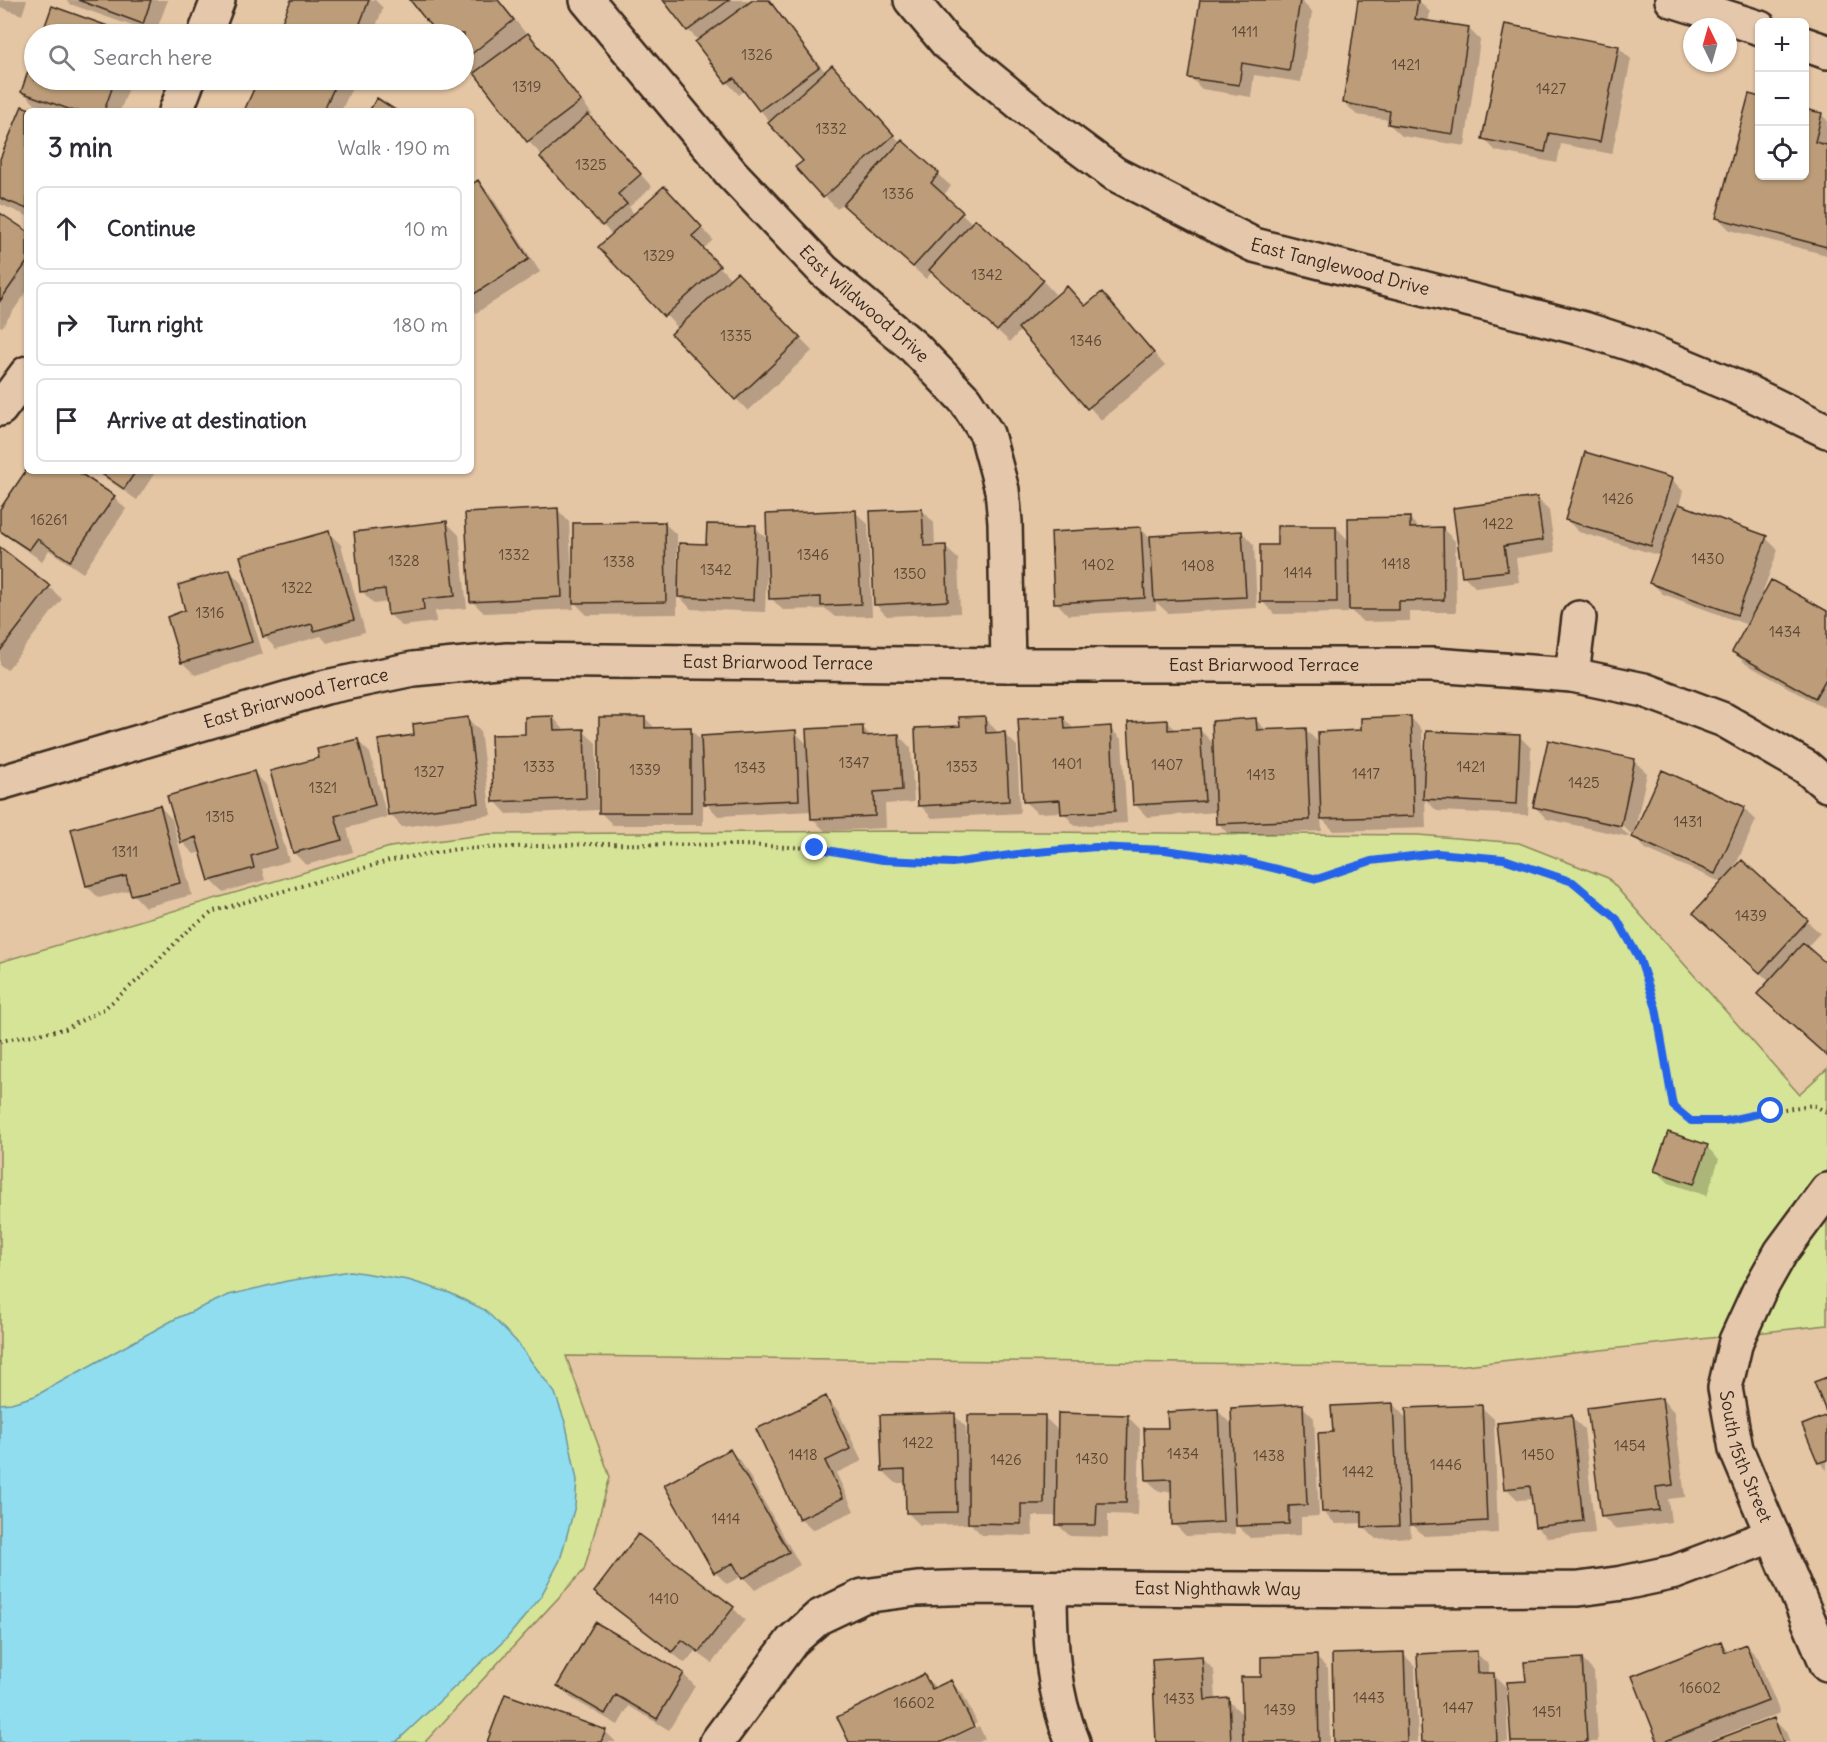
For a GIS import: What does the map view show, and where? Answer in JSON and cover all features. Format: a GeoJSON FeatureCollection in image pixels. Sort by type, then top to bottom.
{"type":"FeatureCollection","features":[{"type":"Feature","properties":{"kind":"street"},"geometry":{"type":"LineString","coordinates":[[209,24],[218,0]]}},
{"type":"Feature","properties":{"kind":"street","name":"East Wildwood Drive"},"geometry":{"type":"LineString","coordinates":[[587,0],[730,173],[824,271],[914,347],[965,400],[987,434],[1002,489],[1005,522],[1008,665]]}},
{"type":"Feature","properties":{"kind":"street","name":"East Tanglewood Drive"},"geometry":{"type":"LineString","coordinates":[[911,0],[947,43],[1026,108],[1115,174],[1254,245],[1584,329],[1637,346],[1743,390],[1826,429]]}},
{"type":"Feature","properties":{"kind":"street"},"geometry":{"type":"LineString","coordinates":[[1671,0],[1755,26]]}},
{"type":"Feature","properties":{"kind":"street"},"geometry":{"type":"LineString","coordinates":[[1809,46],[1827,52]]}},
{"type":"Feature","properties":{"kind":"street"},"geometry":{"type":"LineString","coordinates":[[177,108],[184,90]]}},
{"type":"Feature","properties":{"kind":"street"},"geometry":{"type":"LineString","coordinates":[[0,409],[24,377]]}},
{"type":"Feature","properties":{"kind":"street"},"geometry":{"type":"LineString","coordinates":[[1572,675],[1579,618]]}},
{"type":"Feature","properties":{"kind":"street","name":"East Briarwood Terrace"},"geometry":{"type":"LineString","coordinates":[[7,781],[326,687],[412,669],[507,660],[1008,665],[1434,665],[1572,675],[1644,690],[1724,720],[1806,767],[1827,785]]}},
{"type":"Feature","properties":{"kind":"street","name":"South 15th Street"},"geometry":{"type":"LineString","coordinates":[[1827,1190],[1781,1252],[1759,1291],[1736,1341],[1725,1388],[1736,1449],[1827,1664]]}},
{"type":"Feature","properties":{"kind":"street","name":"East Nighthawk Way"},"geometry":{"type":"LineString","coordinates":[[717,1742],[792,1641],[819,1617],[863,1596],[917,1589],[1050,1587],[1579,1589],[1675,1572],[1773,1535]]}},
{"type":"Feature","properties":{"kind":"street"},"geometry":{"type":"LineString","coordinates":[[1050,1587],[1050,1632],[1054,1676],[1073,1742]]}},
{"type":"Feature","properties":{"kind":"path"},"geometry":{"type":"LineString","coordinates":[[0,1041],[65,1029],[104,1009],[147,972],[187,931],[214,911],[392,860],[457,849],[594,844],[742,845],[815,848],[883,860],[952,863],[1025,853],[1096,847],[1154,849],[1244,861],[1317,879],[1371,861],[1437,853],[1504,859],[1573,882],[1617,919],[1640,960],[1656,1008],[1673,1106],[1691,1121],[1725,1121],[1813,1105],[1827,1112]]}},
{"type":"Feature","properties":{"kind":"green space"},"geometry":{"type":"Polygon","coordinates":[[[914,831],[1418,835],[1519,843],[1608,878],[1799,1094],[1827,1069],[1827,1325],[1457,1366],[566,1356],[610,1477],[584,1570],[425,1742],[0,1742],[0,962],[390,847],[489,834],[914,831]]]}},
{"type":"Feature","properties":{"kind":"water"},"geometry":{"type":"Polygon","coordinates":[[[350,1271],[408,1280],[450,1293],[485,1310],[516,1341],[555,1393],[566,1425],[577,1480],[575,1506],[560,1560],[540,1598],[506,1639],[396,1742],[0,1742],[0,1404],[35,1396],[175,1319],[229,1295],[287,1281],[350,1271]]]}},
{"type":"Feature","properties":{"kind":"building"},"geometry":{"type":"Polygon","coordinates":[[[78,0],[151,0],[143,24],[78,0]]]}},
{"type":"Feature","properties":{"kind":"building"},"geometry":{"type":"Polygon","coordinates":[[[291,0],[369,0],[360,24],[281,24],[291,0]]]}},
{"type":"Feature","properties":{"kind":"building"},"geometry":{"type":"Polygon","coordinates":[[[410,0],[498,0],[514,20],[474,52],[474,24],[429,24],[410,0]]]}},
{"type":"Feature","properties":{"kind":"building"},"geometry":{"type":"Polygon","coordinates":[[[663,0],[729,0],[687,31],[663,0]]]}},
{"type":"Feature","properties":{"kind":"building"},"geometry":{"type":"Polygon","coordinates":[[[753,0],[769,0],[819,67],[759,111],[734,78],[726,83],[695,42],[753,0]]]}},
{"type":"Feature","properties":{"kind":"building"},"geometry":{"type":"Polygon","coordinates":[[[1200,0],[1300,0],[1289,71],[1242,63],[1239,85],[1188,78],[1200,0]]]}},
{"type":"Feature","properties":{"kind":"building"},"geometry":{"type":"Polygon","coordinates":[[[1358,0],[1418,0],[1415,19],[1469,27],[1453,134],[1388,124],[1390,111],[1343,103],[1358,0]]]}},
{"type":"Feature","properties":{"kind":"building"},"geometry":{"type":"Polygon","coordinates":[[[52,6],[102,24],[46,24],[52,6]]]}},
{"type":"Feature","properties":{"kind":"building"},"geometry":{"type":"Polygon","coordinates":[[[1505,24],[1619,46],[1600,142],[1549,133],[1545,152],[1482,139],[1505,24]]]}},
{"type":"Feature","properties":{"kind":"building"},"geometry":{"type":"Polygon","coordinates":[[[528,33],[581,101],[527,142],[474,73],[528,33]]]}},
{"type":"Feature","properties":{"kind":"building"},"geometry":{"type":"Polygon","coordinates":[[[832,65],[894,135],[823,198],[795,167],[803,161],[768,123],[832,65]]]}},
{"type":"Feature","properties":{"kind":"building"},"geometry":{"type":"Polygon","coordinates":[[[24,83],[24,90],[111,90],[105,108],[66,108],[21,92],[24,83]]]}},
{"type":"Feature","properties":{"kind":"building"},"geometry":{"type":"Polygon","coordinates":[[[253,90],[333,90],[324,108],[245,108],[253,90]]]}},
{"type":"Feature","properties":{"kind":"building"},"geometry":{"type":"Polygon","coordinates":[[[1749,94],[1755,96],[1755,180],[1809,180],[1809,110],[1822,113],[1815,142],[1827,145],[1827,247],[1716,218],[1749,94]]]}},
{"type":"Feature","properties":{"kind":"building"},"geometry":{"type":"Polygon","coordinates":[[[377,98],[392,108],[371,108],[377,98]]]}},
{"type":"Feature","properties":{"kind":"building"},"geometry":{"type":"Polygon","coordinates":[[[22,106],[27,108],[24,108],[24,208],[0,198],[0,159],[22,106]]]}},
{"type":"Feature","properties":{"kind":"building"},"geometry":{"type":"Polygon","coordinates":[[[588,114],[641,174],[618,194],[627,204],[602,226],[540,157],[588,114]]]}},
{"type":"Feature","properties":{"kind":"building"},"geometry":{"type":"Polygon","coordinates":[[[902,140],[939,173],[931,183],[963,212],[913,267],[843,205],[902,140]]]}},
{"type":"Feature","properties":{"kind":"building"},"geometry":{"type":"Polygon","coordinates":[[[478,180],[529,259],[474,294],[474,183],[478,180]]]}},
{"type":"Feature","properties":{"kind":"building"},"geometry":{"type":"Polygon","coordinates":[[[664,186],[702,227],[692,236],[720,266],[664,317],[598,247],[664,186]]]}},
{"type":"Feature","properties":{"kind":"building"},"geometry":{"type":"Polygon","coordinates":[[[0,213],[24,229],[24,266],[0,301],[0,213]]]}},
{"type":"Feature","properties":{"kind":"building"},"geometry":{"type":"Polygon","coordinates":[[[975,219],[1044,280],[997,331],[929,270],[975,219]]]}},
{"type":"Feature","properties":{"kind":"building"},"geometry":{"type":"Polygon","coordinates":[[[737,272],[801,338],[735,400],[671,334],[737,272]]]}},
{"type":"Feature","properties":{"kind":"building"},"geometry":{"type":"Polygon","coordinates":[[[1067,286],[1085,306],[1102,292],[1154,353],[1087,409],[1018,328],[1067,286]]]}},
{"type":"Feature","properties":{"kind":"building"},"geometry":{"type":"Polygon","coordinates":[[[1585,452],[1672,478],[1651,546],[1565,520],[1585,452]]]}},
{"type":"Feature","properties":{"kind":"building"},"geometry":{"type":"Polygon","coordinates":[[[24,473],[82,474],[115,496],[70,561],[37,539],[29,550],[0,531],[0,509],[24,473]]]}},
{"type":"Feature","properties":{"kind":"building"},"geometry":{"type":"Polygon","coordinates":[[[102,474],[134,474],[124,489],[102,474]]]}},
{"type":"Feature","properties":{"kind":"building"},"geometry":{"type":"Polygon","coordinates":[[[1537,497],[1543,540],[1504,546],[1508,571],[1462,576],[1453,508],[1537,497]]]}},
{"type":"Feature","properties":{"kind":"building"},"geometry":{"type":"Polygon","coordinates":[[[1679,504],[1767,536],[1737,615],[1649,583],[1679,504]]]}},
{"type":"Feature","properties":{"kind":"building"},"geometry":{"type":"Polygon","coordinates":[[[558,508],[562,597],[470,602],[465,513],[558,508]]]}},
{"type":"Feature","properties":{"kind":"building"},"geometry":{"type":"Polygon","coordinates":[[[922,509],[924,546],[946,545],[948,601],[874,605],[870,511],[922,509]]]}},
{"type":"Feature","properties":{"kind":"building"},"geometry":{"type":"Polygon","coordinates":[[[856,510],[861,604],[821,606],[821,597],[769,599],[766,514],[856,510]]]}},
{"type":"Feature","properties":{"kind":"building"},"geometry":{"type":"Polygon","coordinates":[[[1410,517],[1410,528],[1443,527],[1444,600],[1399,601],[1399,610],[1349,610],[1348,518],[1410,517]]]}},
{"type":"Feature","properties":{"kind":"building"},"geometry":{"type":"Polygon","coordinates":[[[447,521],[455,596],[423,599],[424,610],[388,615],[385,589],[360,592],[354,532],[447,521]]]}},
{"type":"Feature","properties":{"kind":"building"},"geometry":{"type":"Polygon","coordinates":[[[665,522],[666,602],[573,603],[573,523],[665,522]]]}},
{"type":"Feature","properties":{"kind":"building"},"geometry":{"type":"Polygon","coordinates":[[[707,524],[756,525],[753,600],[678,597],[679,543],[706,544],[707,524]]]}},
{"type":"Feature","properties":{"kind":"building"},"geometry":{"type":"Polygon","coordinates":[[[1277,526],[1336,526],[1337,602],[1260,602],[1260,545],[1277,545],[1277,526]]]}},
{"type":"Feature","properties":{"kind":"building"},"geometry":{"type":"Polygon","coordinates":[[[1141,527],[1145,598],[1054,603],[1051,532],[1141,527]]]}},
{"type":"Feature","properties":{"kind":"building"},"geometry":{"type":"Polygon","coordinates":[[[329,531],[354,620],[314,631],[312,624],[263,637],[240,556],[329,531]]]}},
{"type":"Feature","properties":{"kind":"building"},"geometry":{"type":"Polygon","coordinates":[[[1242,531],[1246,597],[1154,601],[1150,536],[1242,531]]]}},
{"type":"Feature","properties":{"kind":"building"},"geometry":{"type":"Polygon","coordinates":[[[0,547],[50,586],[0,651],[0,547]]]}},
{"type":"Feature","properties":{"kind":"building"},"geometry":{"type":"Polygon","coordinates":[[[230,569],[252,642],[181,663],[167,617],[185,610],[178,585],[230,569]]]}},
{"type":"Feature","properties":{"kind":"building"},"geometry":{"type":"Polygon","coordinates":[[[1771,580],[1827,611],[1827,677],[1815,698],[1732,652],[1771,580]]]}},
{"type":"Feature","properties":{"kind":"building"},"geometry":{"type":"Polygon","coordinates":[[[553,716],[554,730],[584,729],[586,798],[493,802],[491,735],[525,734],[525,717],[553,716]]]}},
{"type":"Feature","properties":{"kind":"building"},"geometry":{"type":"Polygon","coordinates":[[[985,716],[986,733],[1005,732],[1009,801],[918,806],[915,728],[960,726],[959,717],[985,716]]]}},
{"type":"Feature","properties":{"kind":"building"},"geometry":{"type":"Polygon","coordinates":[[[1411,716],[1414,816],[1321,819],[1318,732],[1361,730],[1361,718],[1411,716]]]}},
{"type":"Feature","properties":{"kind":"building"},"geometry":{"type":"Polygon","coordinates":[[[468,717],[479,803],[388,815],[378,740],[414,735],[413,724],[468,717]]]}},
{"type":"Feature","properties":{"kind":"building"},"geometry":{"type":"Polygon","coordinates":[[[599,717],[645,717],[645,728],[691,727],[691,813],[599,813],[599,717]]]}},
{"type":"Feature","properties":{"kind":"building"},"geometry":{"type":"Polygon","coordinates":[[[1064,717],[1065,729],[1111,726],[1115,811],[1061,814],[1060,800],[1023,802],[1018,719],[1064,717]]]}},
{"type":"Feature","properties":{"kind":"building"},"geometry":{"type":"Polygon","coordinates":[[[1256,718],[1257,730],[1306,728],[1310,820],[1216,824],[1212,721],[1256,718]]]}},
{"type":"Feature","properties":{"kind":"building"},"geometry":{"type":"Polygon","coordinates":[[[1168,720],[1168,730],[1200,728],[1205,801],[1133,805],[1128,722],[1168,720]]]}},
{"type":"Feature","properties":{"kind":"building"},"geometry":{"type":"Polygon","coordinates":[[[863,726],[863,736],[899,734],[902,790],[874,792],[875,816],[811,819],[806,729],[863,726]]]}},
{"type":"Feature","properties":{"kind":"building"},"geometry":{"type":"Polygon","coordinates":[[[796,730],[799,800],[704,804],[701,736],[796,730]]]}},
{"type":"Feature","properties":{"kind":"building"},"geometry":{"type":"Polygon","coordinates":[[[1426,731],[1520,735],[1517,804],[1423,799],[1426,731]]]}},
{"type":"Feature","properties":{"kind":"building"},"geometry":{"type":"Polygon","coordinates":[[[358,739],[375,805],[335,816],[342,840],[293,853],[270,771],[319,758],[317,749],[358,739]]]}},
{"type":"Feature","properties":{"kind":"building"},"geometry":{"type":"Polygon","coordinates":[[[1548,740],[1635,759],[1621,826],[1533,807],[1548,740]]]}},
{"type":"Feature","properties":{"kind":"building"},"geometry":{"type":"Polygon","coordinates":[[[1662,770],[1745,807],[1715,874],[1632,837],[1662,770]]]}},
{"type":"Feature","properties":{"kind":"building"},"geometry":{"type":"Polygon","coordinates":[[[254,771],[277,848],[251,856],[254,868],[209,881],[196,837],[181,843],[167,796],[254,771]]]}},
{"type":"Feature","properties":{"kind":"building"},"geometry":{"type":"Polygon","coordinates":[[[160,805],[180,883],[131,895],[126,876],[86,886],[71,829],[160,805]]]}},
{"type":"Feature","properties":{"kind":"building"},"geometry":{"type":"Polygon","coordinates":[[[1742,860],[1808,920],[1760,973],[1693,913],[1742,860]]]}},
{"type":"Feature","properties":{"kind":"building"},"geometry":{"type":"Polygon","coordinates":[[[1803,943],[1827,964],[1827,1056],[1757,994],[1803,943]]]}},
{"type":"Feature","properties":{"kind":"building"},"geometry":{"type":"Polygon","coordinates":[[[1668,1132],[1708,1145],[1694,1184],[1654,1171],[1668,1132]]]}},
{"type":"Feature","properties":{"kind":"building"},"geometry":{"type":"Polygon","coordinates":[[[1827,1377],[1827,1414],[1814,1382],[1827,1377]]]}},
{"type":"Feature","properties":{"kind":"building"},"geometry":{"type":"Polygon","coordinates":[[[826,1396],[850,1449],[825,1461],[843,1498],[799,1519],[756,1429],[826,1396]]]}},
{"type":"Feature","properties":{"kind":"building"},"geometry":{"type":"Polygon","coordinates":[[[1662,1398],[1673,1485],[1656,1487],[1659,1510],[1601,1517],[1587,1408],[1662,1398]]]}},
{"type":"Feature","properties":{"kind":"building"},"geometry":{"type":"Polygon","coordinates":[[[1393,1403],[1399,1526],[1362,1527],[1362,1511],[1322,1512],[1318,1433],[1333,1432],[1331,1406],[1393,1403]]]}},
{"type":"Feature","properties":{"kind":"building"},"geometry":{"type":"Polygon","coordinates":[[[1303,1404],[1307,1505],[1289,1506],[1289,1524],[1236,1526],[1231,1408],[1303,1404]]]}},
{"type":"Feature","properties":{"kind":"building"},"geometry":{"type":"Polygon","coordinates":[[[1482,1405],[1487,1521],[1410,1525],[1406,1408],[1482,1405]]]}},
{"type":"Feature","properties":{"kind":"building"},"geometry":{"type":"Polygon","coordinates":[[[1218,1409],[1223,1522],[1172,1525],[1171,1479],[1146,1480],[1144,1428],[1168,1428],[1167,1412],[1218,1409]]]}},
{"type":"Feature","properties":{"kind":"building"},"geometry":{"type":"Polygon","coordinates":[[[955,1413],[957,1512],[906,1513],[905,1470],[882,1471],[880,1415],[955,1413]]]}},
{"type":"Feature","properties":{"kind":"building"},"geometry":{"type":"Polygon","coordinates":[[[1058,1413],[1128,1415],[1126,1503],[1097,1503],[1096,1525],[1056,1525],[1058,1413]]]}},
{"type":"Feature","properties":{"kind":"building"},"geometry":{"type":"Polygon","coordinates":[[[968,1415],[1045,1415],[1044,1504],[1021,1504],[1021,1524],[968,1523],[968,1415]]]}},
{"type":"Feature","properties":{"kind":"building"},"geometry":{"type":"Polygon","coordinates":[[[1572,1415],[1583,1521],[1535,1527],[1530,1486],[1504,1489],[1497,1423],[1572,1415]]]}},
{"type":"Feature","properties":{"kind":"building"},"geometry":{"type":"Polygon","coordinates":[[[1827,1415],[1827,1460],[1818,1463],[1802,1425],[1827,1415]]]}},
{"type":"Feature","properties":{"kind":"building"},"geometry":{"type":"Polygon","coordinates":[[[730,1449],[789,1552],[742,1579],[733,1563],[714,1573],[664,1485],[730,1449]]]}},
{"type":"Feature","properties":{"kind":"building"},"geometry":{"type":"Polygon","coordinates":[[[638,1534],[734,1607],[699,1652],[682,1640],[672,1652],[594,1592],[638,1534]]]}},
{"type":"Feature","properties":{"kind":"building"},"geometry":{"type":"Polygon","coordinates":[[[595,1622],[684,1673],[657,1719],[616,1695],[605,1714],[557,1686],[595,1622]]]}},
{"type":"Feature","properties":{"kind":"building"},"geometry":{"type":"Polygon","coordinates":[[[1721,1641],[1725,1652],[1746,1644],[1768,1701],[1658,1742],[1632,1676],[1721,1641]]]}},
{"type":"Feature","properties":{"kind":"building"},"geometry":{"type":"Polygon","coordinates":[[[1477,1651],[1478,1673],[1494,1673],[1497,1742],[1422,1742],[1417,1654],[1477,1651]]]}},
{"type":"Feature","properties":{"kind":"building"},"geometry":{"type":"Polygon","coordinates":[[[1404,1652],[1407,1742],[1334,1742],[1332,1654],[1404,1652]]]}},
{"type":"Feature","properties":{"kind":"building"},"geometry":{"type":"Polygon","coordinates":[[[1317,1655],[1319,1742],[1243,1742],[1241,1677],[1261,1677],[1261,1657],[1317,1655]]]}},
{"type":"Feature","properties":{"kind":"building"},"geometry":{"type":"Polygon","coordinates":[[[1202,1656],[1205,1700],[1229,1698],[1231,1742],[1156,1742],[1152,1659],[1202,1656]]]}},
{"type":"Feature","properties":{"kind":"building"},"geometry":{"type":"Polygon","coordinates":[[[1582,1658],[1587,1742],[1511,1742],[1507,1682],[1526,1681],[1524,1662],[1582,1658]]]}},
{"type":"Feature","properties":{"kind":"building"},"geometry":{"type":"Polygon","coordinates":[[[924,1674],[932,1689],[951,1680],[974,1727],[942,1742],[849,1742],[837,1717],[924,1674]]]}},
{"type":"Feature","properties":{"kind":"building"},"geometry":{"type":"Polygon","coordinates":[[[505,1694],[606,1730],[601,1742],[487,1742],[505,1694]]]}},
{"type":"Feature","properties":{"kind":"building"},"geometry":{"type":"Polygon","coordinates":[[[1774,1718],[1783,1742],[1710,1742],[1774,1718]]]}},
{"type":"Feature","properties":{"kind":"route"},"geometry":{"type":"LineString","coordinates":[[815,848],[883,860],[952,863],[1025,853],[1096,847],[1165,850],[1244,861],[1317,879],[1371,861],[1437,853],[1504,859],[1573,882],[1617,919],[1640,960],[1656,1008],[1673,1106],[1691,1121],[1725,1121],[1771,1111]]}}]}
